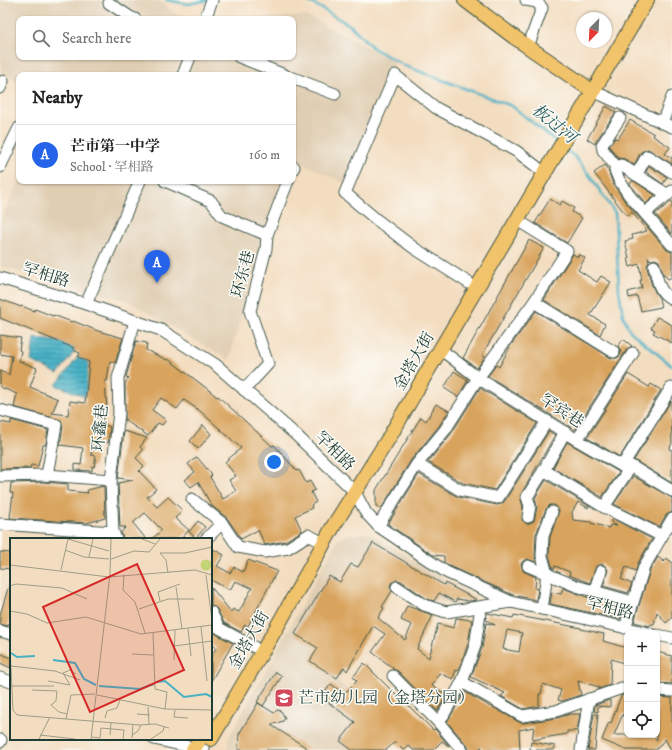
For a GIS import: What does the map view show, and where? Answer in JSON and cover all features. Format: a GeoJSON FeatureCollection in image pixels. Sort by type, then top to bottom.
{"type":"FeatureCollection","features":[{"type":"Feature","properties":{"kind":"main road"},"geometry":{"type":"LineString","coordinates":[[465,0],[528,47],[589,89]]}},
{"type":"Feature","properties":{"kind":"main road","name":"金塔大街"},"geometry":{"type":"LineString","coordinates":[[212,737],[278,625],[334,525],[382,431],[469,283],[567,127],[637,0]]}},
{"type":"Feature","properties":{"kind":"main road","name":"金塔大街"},"geometry":{"type":"LineString","coordinates":[[589,89],[647,0]]}},
{"type":"Feature","properties":{"kind":"main road","name":"金塔大街"},"geometry":{"type":"LineString","coordinates":[[212,718],[316,539],[390,436],[517,220],[543,163]]}},
{"type":"Feature","properties":{"kind":"main road","name":"金塔大街"},"geometry":{"type":"LineString","coordinates":[[199,747],[210,740]]}},
{"type":"Feature","properties":{"kind":"street"},"geometry":{"type":"LineString","coordinates":[[526,0],[537,2],[542,8],[528,47]]}},
{"type":"Feature","properties":{"kind":"street"},"geometry":{"type":"LineString","coordinates":[[109,3],[128,16]]}},
{"type":"Feature","properties":{"kind":"street"},"geometry":{"type":"LineString","coordinates":[[206,16],[211,3]]}},
{"type":"Feature","properties":{"kind":"street"},"geometry":{"type":"LineString","coordinates":[[184,72],[189,60]]}},
{"type":"Feature","properties":{"kind":"street"},"geometry":{"type":"LineString","coordinates":[[247,60],[277,72]]}},
{"type":"Feature","properties":{"kind":"street"},"geometry":{"type":"LineString","coordinates":[[469,283],[414,248],[344,193],[395,75],[436,108],[516,151],[543,163]]}},
{"type":"Feature","properties":{"kind":"street"},"geometry":{"type":"LineString","coordinates":[[296,79],[335,94]]}},
{"type":"Feature","properties":{"kind":"street"},"geometry":{"type":"LineString","coordinates":[[589,89],[667,125],[672,97]]}},
{"type":"Feature","properties":{"kind":"street"},"geometry":{"type":"LineString","coordinates":[[617,168],[603,150],[602,145],[620,118]]}},
{"type":"Feature","properties":{"kind":"street"},"geometry":{"type":"LineString","coordinates":[[0,167],[16,134]]}},
{"type":"Feature","properties":{"kind":"street"},"geometry":{"type":"LineString","coordinates":[[636,175],[647,156],[672,172]]}},
{"type":"Feature","properties":{"kind":"street"},"geometry":{"type":"LineString","coordinates":[[617,168],[621,165],[636,175],[670,193],[646,214]]}},
{"type":"Feature","properties":{"kind":"street"},"geometry":{"type":"LineString","coordinates":[[617,168],[615,170],[618,180],[672,245]]}},
{"type":"Feature","properties":{"kind":"street"},"geometry":{"type":"LineString","coordinates":[[86,304],[139,184]]}},
{"type":"Feature","properties":{"kind":"street"},"geometry":{"type":"LineString","coordinates":[[172,184],[211,201],[222,216],[267,235]]}},
{"type":"Feature","properties":{"kind":"street","name":"环东巷"},"geometry":{"type":"LineString","coordinates":[[244,390],[268,364],[250,311],[266,249],[267,235],[287,184]]}},
{"type":"Feature","properties":{"kind":"street"},"geometry":{"type":"LineString","coordinates":[[378,526],[417,464],[445,430],[478,378],[534,302],[567,252],[517,220]]}},
{"type":"Feature","properties":{"kind":"street"},"geometry":{"type":"LineString","coordinates":[[654,266],[661,291],[672,299]]}},
{"type":"Feature","properties":{"kind":"street","name":"罕相路"},"geometry":{"type":"LineString","coordinates":[[0,278],[86,304],[161,330],[216,365],[296,435],[352,489],[366,514],[378,526],[446,572],[511,602],[635,630]]}},
{"type":"Feature","properties":{"kind":"street"},"geometry":{"type":"LineString","coordinates":[[534,302],[614,352]]}},
{"type":"Feature","properties":{"kind":"street","name":"环鑫巷"},"geometry":{"type":"LineString","coordinates":[[114,535],[111,480],[119,413],[118,378],[135,321]]}},
{"type":"Feature","properties":{"kind":"street","name":"罕宾巷"},"geometry":{"type":"LineString","coordinates":[[440,349],[478,378],[577,440],[672,491]]}},
{"type":"Feature","properties":{"kind":"street"},"geometry":{"type":"LineString","coordinates":[[577,440],[633,353]]}},
{"type":"Feature","properties":{"kind":"street"},"geometry":{"type":"LineString","coordinates":[[604,506],[671,388]]}},
{"type":"Feature","properties":{"kind":"street"},"geometry":{"type":"LineString","coordinates":[[0,410],[56,425],[47,475]]}},
{"type":"Feature","properties":{"kind":"street"},"geometry":{"type":"LineString","coordinates":[[417,464],[460,490],[498,498],[547,421]]}},
{"type":"Feature","properties":{"kind":"street"},"geometry":{"type":"LineString","coordinates":[[528,517],[530,506],[527,497],[565,432]]}},
{"type":"Feature","properties":{"kind":"street"},"geometry":{"type":"LineString","coordinates":[[544,470],[604,506],[662,536]]}},
{"type":"Feature","properties":{"kind":"street"},"geometry":{"type":"LineString","coordinates":[[0,476],[47,475],[111,480]]}},
{"type":"Feature","properties":{"kind":"street"},"geometry":{"type":"LineString","coordinates":[[192,498],[222,523],[238,547],[265,552],[288,548],[308,535],[316,539]]}},
{"type":"Feature","properties":{"kind":"street"},"geometry":{"type":"LineString","coordinates":[[542,609],[547,574],[542,556],[543,536],[552,512]]}},
{"type":"Feature","properties":{"kind":"street"},"geometry":{"type":"LineString","coordinates":[[625,628],[644,567],[672,518]]}},
{"type":"Feature","properties":{"kind":"street"},"geometry":{"type":"LineString","coordinates":[[206,538],[222,523]]}},
{"type":"Feature","properties":{"kind":"street"},"geometry":{"type":"LineString","coordinates":[[0,524],[114,535]]}},
{"type":"Feature","properties":{"kind":"street"},"geometry":{"type":"LineString","coordinates":[[528,566],[576,586],[633,602]]}},
{"type":"Feature","properties":{"kind":"street"},"geometry":{"type":"LineString","coordinates":[[594,592],[601,571]]}},
{"type":"Feature","properties":{"kind":"street"},"geometry":{"type":"LineString","coordinates":[[397,587],[424,605],[446,612],[511,602]]}},
{"type":"Feature","properties":{"kind":"street"},"geometry":{"type":"LineString","coordinates":[[438,723],[462,682],[475,646],[481,607]]}},
{"type":"Feature","properties":{"kind":"street"},"geometry":{"type":"LineString","coordinates":[[212,614],[219,628],[254,647]]}},
{"type":"Feature","properties":{"kind":"street"},"geometry":{"type":"LineString","coordinates":[[0,631],[10,634]]}},
{"type":"Feature","properties":{"kind":"street"},"geometry":{"type":"LineString","coordinates":[[660,636],[672,638]]}},
{"type":"Feature","properties":{"kind":"street"},"geometry":{"type":"LineString","coordinates":[[393,676],[462,750]]}},
{"type":"Feature","properties":{"kind":"street"},"geometry":{"type":"LineString","coordinates":[[0,690],[6,680]]}},
{"type":"Feature","properties":{"kind":"street"},"geometry":{"type":"LineString","coordinates":[[462,682],[522,716],[556,711],[624,688]]}},
{"type":"Feature","properties":{"kind":"street"},"geometry":{"type":"LineString","coordinates":[[660,690],[672,691]]}},
{"type":"Feature","properties":{"kind":"street"},"geometry":{"type":"LineString","coordinates":[[581,750],[589,699]]}},
{"type":"Feature","properties":{"kind":"street"},"geometry":{"type":"LineString","coordinates":[[160,740],[199,747]]}},
{"type":"Feature","properties":{"kind":"shaded area"},"geometry":{"type":"Polygon","coordinates":[[[0,0],[157,0],[179,16],[16,16],[16,60],[296,60],[296,16],[307,16],[395,62],[348,185],[296,160],[296,72],[16,72],[16,79],[0,73],[0,0]]]}},
{"type":"Feature","properties":{"kind":"shaded area"},"geometry":{"type":"Polygon","coordinates":[[[18,184],[282,184],[270,212],[229,360],[126,300],[0,266],[0,221],[18,184]]]}},
{"type":"Feature","properties":{"kind":"shaded area"},"geometry":{"type":"Polygon","coordinates":[[[369,533],[479,599],[453,605],[429,600],[417,592],[395,583],[338,681],[376,717],[353,750],[226,750],[229,744],[228,739],[338,540],[348,534],[369,533]]]}},
{"type":"Feature","properties":{"kind":"water"},"geometry":{"type":"Polygon","coordinates":[[[34,338],[71,343],[75,351],[58,374],[31,361],[34,338]]]}},
{"type":"Feature","properties":{"kind":"water"},"geometry":{"type":"Polygon","coordinates":[[[82,352],[93,359],[93,400],[56,385],[82,352]]]}},
{"type":"Feature","properties":{"kind":"building"},"geometry":{"type":"Polygon","coordinates":[[[606,106],[616,112],[595,144],[587,139],[606,106]]]}},
{"type":"Feature","properties":{"kind":"building"},"geometry":{"type":"Polygon","coordinates":[[[630,120],[654,134],[653,136],[670,147],[665,154],[672,158],[672,164],[648,149],[641,152],[634,165],[625,159],[618,158],[609,146],[615,138],[618,139],[630,120]]]}},
{"type":"Feature","properties":{"kind":"building"},"geometry":{"type":"Polygon","coordinates":[[[605,165],[613,184],[624,200],[667,250],[672,252],[672,277],[668,279],[663,274],[659,261],[655,259],[651,260],[648,257],[649,261],[647,267],[651,283],[659,298],[661,307],[641,311],[637,296],[629,298],[628,292],[642,288],[640,280],[642,280],[639,264],[630,267],[625,241],[633,239],[632,235],[647,231],[632,212],[627,216],[594,173],[605,165]]]}},
{"type":"Feature","properties":{"kind":"building"},"geometry":{"type":"Polygon","coordinates":[[[649,166],[667,177],[663,184],[646,172],[649,166]]]}},
{"type":"Feature","properties":{"kind":"building"},"geometry":{"type":"Polygon","coordinates":[[[632,181],[655,195],[646,204],[630,184],[632,181]]]}},
{"type":"Feature","properties":{"kind":"building"},"geometry":{"type":"Polygon","coordinates":[[[550,199],[560,205],[562,201],[574,208],[572,212],[582,218],[567,243],[535,223],[550,199]]]}},
{"type":"Feature","properties":{"kind":"building"},"geometry":{"type":"Polygon","coordinates":[[[672,201],[672,234],[655,214],[672,201]]]}},
{"type":"Feature","properties":{"kind":"building"},"geometry":{"type":"Polygon","coordinates":[[[529,240],[544,248],[482,355],[485,357],[477,368],[463,358],[529,240]]]}},
{"type":"Feature","properties":{"kind":"building"},"geometry":{"type":"Polygon","coordinates":[[[573,254],[578,257],[579,254],[585,258],[578,270],[597,282],[601,276],[611,282],[590,315],[605,324],[600,335],[544,300],[573,254]]]}},
{"type":"Feature","properties":{"kind":"building"},"geometry":{"type":"Polygon","coordinates":[[[0,299],[21,307],[22,306],[34,311],[35,309],[123,338],[115,363],[110,361],[107,381],[105,381],[107,408],[104,408],[102,424],[110,427],[108,443],[93,441],[91,455],[96,456],[94,467],[92,466],[92,471],[75,470],[75,464],[81,465],[83,448],[60,445],[63,426],[61,420],[14,407],[17,394],[0,387],[0,371],[9,375],[12,356],[0,354],[0,335],[21,338],[19,361],[37,368],[30,387],[58,399],[52,413],[68,415],[70,401],[85,403],[89,362],[78,357],[80,353],[73,350],[74,348],[0,318],[0,299]]]}},
{"type":"Feature","properties":{"kind":"building"},"geometry":{"type":"Polygon","coordinates":[[[536,311],[611,358],[617,358],[620,356],[621,352],[618,346],[623,339],[632,346],[627,349],[575,430],[488,376],[496,365],[499,367],[511,345],[536,311]]]}},
{"type":"Feature","properties":{"kind":"building"},"geometry":{"type":"Polygon","coordinates":[[[657,317],[672,325],[672,343],[653,333],[655,330],[651,328],[657,317]]]}},
{"type":"Feature","properties":{"kind":"building"},"geometry":{"type":"Polygon","coordinates":[[[136,341],[147,343],[146,350],[167,360],[168,359],[217,397],[218,396],[272,446],[274,445],[297,471],[299,470],[306,483],[310,481],[315,490],[311,492],[316,502],[311,505],[312,508],[295,516],[302,531],[285,541],[265,545],[258,530],[241,539],[227,518],[212,506],[198,482],[191,487],[185,480],[195,472],[188,464],[197,457],[212,475],[210,477],[223,499],[236,491],[229,480],[236,476],[225,462],[241,448],[200,411],[184,400],[177,409],[161,398],[152,410],[166,420],[162,425],[158,423],[148,436],[125,420],[125,383],[129,378],[126,377],[136,341]]]}},
{"type":"Feature","properties":{"kind":"building"},"geometry":{"type":"Polygon","coordinates":[[[454,371],[468,380],[458,397],[444,388],[454,371]]]}},
{"type":"Feature","properties":{"kind":"building"},"geometry":{"type":"Polygon","coordinates":[[[628,374],[649,387],[651,384],[661,390],[620,457],[587,438],[628,374]]]}},
{"type":"Feature","properties":{"kind":"building"},"geometry":{"type":"Polygon","coordinates":[[[480,388],[537,423],[495,490],[463,483],[428,462],[451,434],[480,388]]]}},
{"type":"Feature","properties":{"kind":"building"},"geometry":{"type":"Polygon","coordinates":[[[671,401],[672,444],[669,449],[672,450],[672,483],[634,460],[671,401]]]}},
{"type":"Feature","properties":{"kind":"building"},"geometry":{"type":"Polygon","coordinates":[[[436,404],[449,411],[439,426],[411,460],[381,509],[376,506],[376,490],[421,417],[426,421],[436,404]]]}},
{"type":"Feature","properties":{"kind":"building"},"geometry":{"type":"Polygon","coordinates":[[[11,420],[48,430],[46,443],[43,445],[38,466],[31,465],[30,468],[0,469],[0,422],[11,424],[11,420]]]}},
{"type":"Feature","properties":{"kind":"building"},"geometry":{"type":"Polygon","coordinates":[[[203,425],[211,434],[198,449],[190,441],[203,425]]]}},
{"type":"Feature","properties":{"kind":"building"},"geometry":{"type":"Polygon","coordinates":[[[124,431],[147,438],[140,447],[143,450],[136,458],[144,466],[139,471],[156,489],[147,497],[157,507],[168,497],[183,511],[175,518],[189,530],[182,538],[153,538],[162,530],[145,513],[133,523],[145,538],[123,538],[121,532],[126,527],[120,527],[118,483],[133,480],[118,478],[124,431]]]}},
{"type":"Feature","properties":{"kind":"building"},"geometry":{"type":"Polygon","coordinates":[[[549,431],[555,435],[520,496],[523,507],[522,520],[527,524],[534,521],[537,507],[535,498],[546,480],[589,506],[588,508],[578,502],[572,512],[573,520],[591,522],[609,528],[610,525],[617,526],[611,522],[613,519],[652,539],[638,563],[636,571],[626,567],[621,579],[632,584],[628,593],[603,586],[608,570],[603,564],[596,566],[590,583],[569,575],[570,572],[555,566],[553,569],[549,555],[550,537],[559,511],[554,505],[550,505],[546,509],[536,534],[536,562],[527,559],[521,564],[523,571],[536,577],[535,588],[538,589],[536,600],[513,595],[449,566],[444,562],[444,556],[433,555],[388,524],[419,474],[458,497],[497,505],[501,504],[504,502],[549,431]]]}},
{"type":"Feature","properties":{"kind":"building"},"geometry":{"type":"Polygon","coordinates":[[[567,442],[619,472],[602,497],[553,468],[567,442]]]}},
{"type":"Feature","properties":{"kind":"building"},"geometry":{"type":"Polygon","coordinates":[[[633,476],[672,498],[672,512],[666,515],[659,527],[614,504],[633,476]]]}},
{"type":"Feature","properties":{"kind":"building"},"geometry":{"type":"Polygon","coordinates":[[[43,482],[68,484],[68,491],[88,493],[87,490],[104,486],[105,518],[87,523],[10,518],[13,493],[10,493],[11,483],[43,482]]]}},
{"type":"Feature","properties":{"kind":"building"},"geometry":{"type":"Polygon","coordinates":[[[198,521],[205,527],[196,538],[189,532],[198,521]]]}},
{"type":"Feature","properties":{"kind":"building"},"geometry":{"type":"Polygon","coordinates":[[[373,543],[444,585],[445,583],[477,600],[469,601],[457,599],[455,602],[439,593],[434,601],[427,599],[401,581],[397,580],[391,583],[390,587],[392,591],[382,607],[384,608],[378,618],[405,640],[412,625],[401,620],[407,606],[433,615],[417,649],[429,658],[438,624],[454,628],[456,618],[472,620],[468,644],[458,671],[456,670],[453,679],[439,673],[432,686],[447,695],[437,711],[398,671],[392,669],[393,668],[372,652],[385,634],[373,626],[347,671],[344,667],[337,678],[310,661],[318,648],[295,634],[329,576],[340,582],[351,564],[358,567],[373,543]]]}},
{"type":"Feature","properties":{"kind":"building"},"geometry":{"type":"Polygon","coordinates":[[[212,549],[224,555],[217,566],[230,573],[234,567],[243,572],[248,560],[277,571],[248,626],[245,625],[241,632],[224,623],[217,609],[212,606],[212,588],[231,612],[233,609],[239,612],[252,588],[235,581],[230,590],[212,581],[212,549]]]}},
{"type":"Feature","properties":{"kind":"building"},"geometry":{"type":"Polygon","coordinates":[[[0,552],[10,553],[10,569],[0,568],[0,552]]]}},
{"type":"Feature","properties":{"kind":"building"},"geometry":{"type":"Polygon","coordinates":[[[658,557],[664,562],[666,558],[672,562],[672,618],[666,623],[657,612],[654,624],[651,624],[650,626],[634,622],[650,570],[658,557]]]}},
{"type":"Feature","properties":{"kind":"building"},"geometry":{"type":"Polygon","coordinates":[[[10,585],[10,620],[8,626],[0,624],[0,615],[10,585]]]}},
{"type":"Feature","properties":{"kind":"building"},"geometry":{"type":"Polygon","coordinates":[[[563,588],[592,599],[624,607],[620,619],[550,604],[552,592],[561,594],[563,588]]]}},
{"type":"Feature","properties":{"kind":"building"},"geometry":{"type":"Polygon","coordinates":[[[487,613],[513,618],[514,615],[604,634],[603,641],[624,647],[624,663],[611,659],[610,685],[599,689],[599,687],[578,681],[581,695],[562,701],[558,700],[561,690],[543,684],[541,694],[539,694],[539,706],[523,709],[501,696],[505,693],[471,677],[482,648],[486,623],[495,625],[486,620],[487,613]],[[507,630],[503,649],[519,652],[522,633],[507,630]]]}},
{"type":"Feature","properties":{"kind":"building"},"geometry":{"type":"Polygon","coordinates":[[[212,629],[216,634],[233,643],[212,679],[212,655],[216,648],[212,646],[212,629]]]}},
{"type":"Feature","properties":{"kind":"building"},"geometry":{"type":"Polygon","coordinates":[[[0,653],[10,658],[10,668],[0,663],[0,653]]]}},
{"type":"Feature","properties":{"kind":"building"},"geometry":{"type":"Polygon","coordinates":[[[660,653],[672,656],[672,684],[660,683],[660,653]]]}},
{"type":"Feature","properties":{"kind":"building"},"geometry":{"type":"Polygon","coordinates":[[[364,663],[433,730],[435,729],[450,747],[442,741],[433,750],[413,750],[409,746],[403,750],[395,742],[386,750],[352,750],[340,741],[355,722],[321,697],[331,684],[344,694],[357,681],[353,677],[364,663]]]}},
{"type":"Feature","properties":{"kind":"building"},"geometry":{"type":"Polygon","coordinates":[[[276,672],[282,676],[263,706],[257,702],[276,672]]]}},
{"type":"Feature","properties":{"kind":"building"},"geometry":{"type":"Polygon","coordinates":[[[465,692],[490,707],[491,706],[523,723],[557,718],[570,714],[580,714],[577,731],[567,731],[567,734],[532,740],[534,727],[519,730],[520,750],[484,750],[481,747],[478,750],[469,750],[467,745],[447,722],[465,692]]]}},
{"type":"Feature","properties":{"kind":"building"},"geometry":{"type":"Polygon","coordinates":[[[624,695],[624,714],[614,735],[624,735],[624,738],[655,738],[657,740],[657,738],[660,738],[660,697],[672,698],[672,750],[665,739],[656,750],[626,750],[602,740],[609,722],[611,723],[621,696],[624,695]]]}},
{"type":"Feature","properties":{"kind":"building"},"geometry":{"type":"Polygon","coordinates":[[[610,700],[610,707],[598,706],[598,712],[594,711],[595,705],[610,700]]]}},
{"type":"Feature","properties":{"kind":"building"},"geometry":{"type":"Polygon","coordinates":[[[258,703],[274,713],[277,710],[281,711],[285,718],[283,721],[271,725],[310,750],[238,750],[239,734],[258,703]]]}},
{"type":"Feature","properties":{"kind":"building"},"geometry":{"type":"Polygon","coordinates":[[[594,714],[598,714],[595,750],[588,750],[594,714]]]}},
{"type":"Feature","properties":{"kind":"building"},"geometry":{"type":"Polygon","coordinates":[[[531,742],[555,746],[554,750],[530,750],[531,742]]]}},
{"type":"Feature","properties":{"kind":"waterway","name":"板过河"},"geometry":{"type":"LineString","coordinates":[[166,0],[188,4],[208,0]]}},
{"type":"Feature","properties":{"kind":"waterway","name":"板过河"},"geometry":{"type":"LineString","coordinates":[[303,0],[314,4],[351,26],[373,48],[405,66],[512,106],[558,143]]}},
{"type":"Feature","properties":{"kind":"waterway","name":"板过河"},"geometry":{"type":"LineString","coordinates":[[565,149],[575,157],[590,176],[615,213],[619,290],[623,315],[630,331],[672,366]]}},
{"type":"Feature","properties":{"kind":"place","name":"芒市第一中学"},"geometry":{"type":"Point","coordinates":[157,283]}},
{"type":"Feature","properties":{"kind":"place","name":"芒市幼儿园（金塔分园）"},"geometry":{"type":"Point","coordinates":[284,698]}}]}
